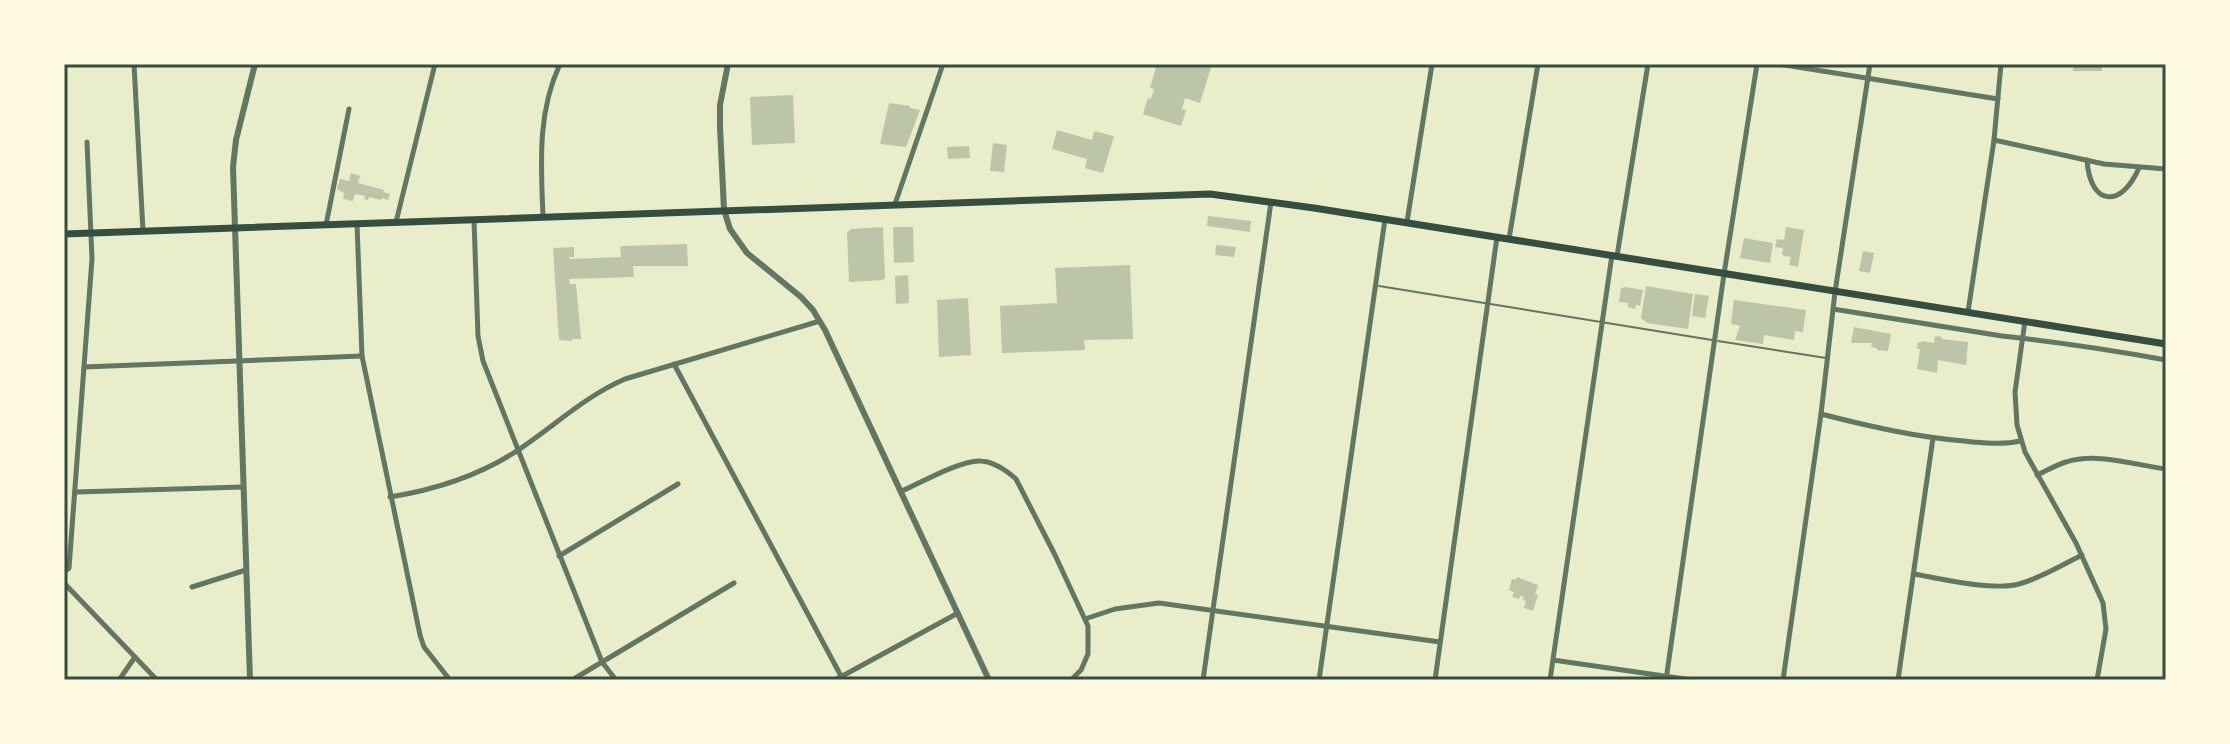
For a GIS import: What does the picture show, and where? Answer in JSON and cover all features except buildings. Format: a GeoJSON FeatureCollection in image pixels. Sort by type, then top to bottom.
{"type":"FeatureCollection","features":[{"type":"Feature","properties":{"kind":"main road"},"geometry":{"type":"LineString","coordinates":[[64,234],[1204,194],[1407,222],[2166,344]]}},
{"type":"Feature","properties":{"kind":"street"},"geometry":{"type":"LineString","coordinates":[[134,64],[143,231]]}},
{"type":"Feature","properties":{"kind":"street"},"geometry":{"type":"LineString","coordinates":[[250,680],[234,228],[235,152],[255,64]]}},
{"type":"Feature","properties":{"kind":"street"},"geometry":{"type":"LineString","coordinates":[[396,222],[435,64]]}},
{"type":"Feature","properties":{"kind":"street"},"geometry":{"type":"LineString","coordinates":[[543,217],[541,132],[547,98],[560,64]]}},
{"type":"Feature","properties":{"kind":"street"},"geometry":{"type":"LineString","coordinates":[[728,64],[720,105],[724,210],[730,229],[741,248],[801,297],[820,321],[989,680]]}},
{"type":"Feature","properties":{"kind":"street"},"geometry":{"type":"LineString","coordinates":[[895,204],[943,64]]}},
{"type":"Feature","properties":{"kind":"street"},"geometry":{"type":"LineString","coordinates":[[1407,222],[1432,64]]}},
{"type":"Feature","properties":{"kind":"street"},"geometry":{"type":"LineString","coordinates":[[1509,239],[1538,64]]}},
{"type":"Feature","properties":{"kind":"street"},"geometry":{"type":"LineString","coordinates":[[1550,680],[1602,323],[1648,64]]}},
{"type":"Feature","properties":{"kind":"street"},"geometry":{"type":"LineString","coordinates":[[1666,678],[1757,64]]}},
{"type":"Feature","properties":{"kind":"street"},"geometry":{"type":"LineString","coordinates":[[1778,64],[1998,99]]}},
{"type":"Feature","properties":{"kind":"street"},"geometry":{"type":"LineString","coordinates":[[1783,680],[1835,292],[1870,64]]}},
{"type":"Feature","properties":{"kind":"street"},"geometry":{"type":"LineString","coordinates":[[1968,312],[1994,140],[2001,64]]}},
{"type":"Feature","properties":{"kind":"street"},"geometry":{"type":"LineString","coordinates":[[326,225],[349,109]]}},
{"type":"Feature","properties":{"kind":"street"},"geometry":{"type":"LineString","coordinates":[[1994,140],[2087,160],[2166,169]]}},
{"type":"Feature","properties":{"kind":"street"},"geometry":{"type":"LineString","coordinates":[[64,572],[69,568],[76,492],[92,259],[87,142]]}},
{"type":"Feature","properties":{"kind":"street"},"geometry":{"type":"LineString","coordinates":[[2087,160],[2091,183],[2105,197],[2115,196],[2128,186],[2139,168]]}},
{"type":"Feature","properties":{"kind":"street"},"geometry":{"type":"LineString","coordinates":[[1203,680],[1271,202]]}},
{"type":"Feature","properties":{"kind":"street"},"geometry":{"type":"LineString","coordinates":[[1319,680],[1385,219]]}},
{"type":"Feature","properties":{"kind":"street"},"geometry":{"type":"LineString","coordinates":[[474,220],[479,343],[483,361],[602,662],[616,680]]}},
{"type":"Feature","properties":{"kind":"street"},"geometry":{"type":"LineString","coordinates":[[357,224],[362,356],[390,497],[424,647],[450,680]]}},
{"type":"Feature","properties":{"kind":"street"},"geometry":{"type":"LineString","coordinates":[[1435,680],[1497,237]]}},
{"type":"Feature","properties":{"kind":"street"},"geometry":{"type":"LineString","coordinates":[[1833,309],[2166,360]]}},
{"type":"Feature","properties":{"kind":"street"},"geometry":{"type":"LineString","coordinates":[[390,497],[452,483],[517,450],[609,386],[625,379],[820,321]]}},
{"type":"Feature","properties":{"kind":"street"},"geometry":{"type":"LineString","coordinates":[[2025,321],[2015,392],[2017,425],[2037,475],[2099,591],[2106,619],[2097,680]]}},
{"type":"Feature","properties":{"kind":"street"},"geometry":{"type":"LineString","coordinates":[[84,367],[362,356]]}},
{"type":"Feature","properties":{"kind":"street"},"geometry":{"type":"LineString","coordinates":[[674,364],[841,676]]}},
{"type":"Feature","properties":{"kind":"street"},"geometry":{"type":"LineString","coordinates":[[1821,414],[1933,438],[1998,443],[2021,441]]}},
{"type":"Feature","properties":{"kind":"street"},"geometry":{"type":"LineString","coordinates":[[1898,680],[1933,438]]}},
{"type":"Feature","properties":{"kind":"street"},"geometry":{"type":"LineString","coordinates":[[2037,475],[2080,459],[2166,469]]}},
{"type":"Feature","properties":{"kind":"street"},"geometry":{"type":"LineString","coordinates":[[902,491],[966,462],[981,460],[1006,470],[1016,479],[1085,619],[1089,634],[1088,654],[1081,670],[1071,680]]}},
{"type":"Feature","properties":{"kind":"street"},"geometry":{"type":"LineString","coordinates":[[559,556],[678,484]]}},
{"type":"Feature","properties":{"kind":"street"},"geometry":{"type":"LineString","coordinates":[[76,492],[243,487]]}},
{"type":"Feature","properties":{"kind":"street"},"geometry":{"type":"LineString","coordinates":[[1914,574],[2009,586],[2023,583],[2082,555]]}},
{"type":"Feature","properties":{"kind":"street"},"geometry":{"type":"LineString","coordinates":[[192,587],[246,570]]}},
{"type":"Feature","properties":{"kind":"street"},"geometry":{"type":"LineString","coordinates":[[64,583],[157,680]]}},
{"type":"Feature","properties":{"kind":"street"},"geometry":{"type":"LineString","coordinates":[[572,680],[734,583]]}},
{"type":"Feature","properties":{"kind":"street"},"geometry":{"type":"LineString","coordinates":[[1085,619],[1123,607],[1159,603],[1440,642]]}},
{"type":"Feature","properties":{"kind":"street"},"geometry":{"type":"LineString","coordinates":[[835,680],[958,613]]}},
{"type":"Feature","properties":{"kind":"street"},"geometry":{"type":"LineString","coordinates":[[119,680],[135,657]]}},
{"type":"Feature","properties":{"kind":"street"},"geometry":{"type":"LineString","coordinates":[[1553,660],[1692,680]]}},
{"type":"Feature","properties":{"kind":"lane"},"geometry":{"type":"LineString","coordinates":[[1375,285],[1828,358]]}}]}
